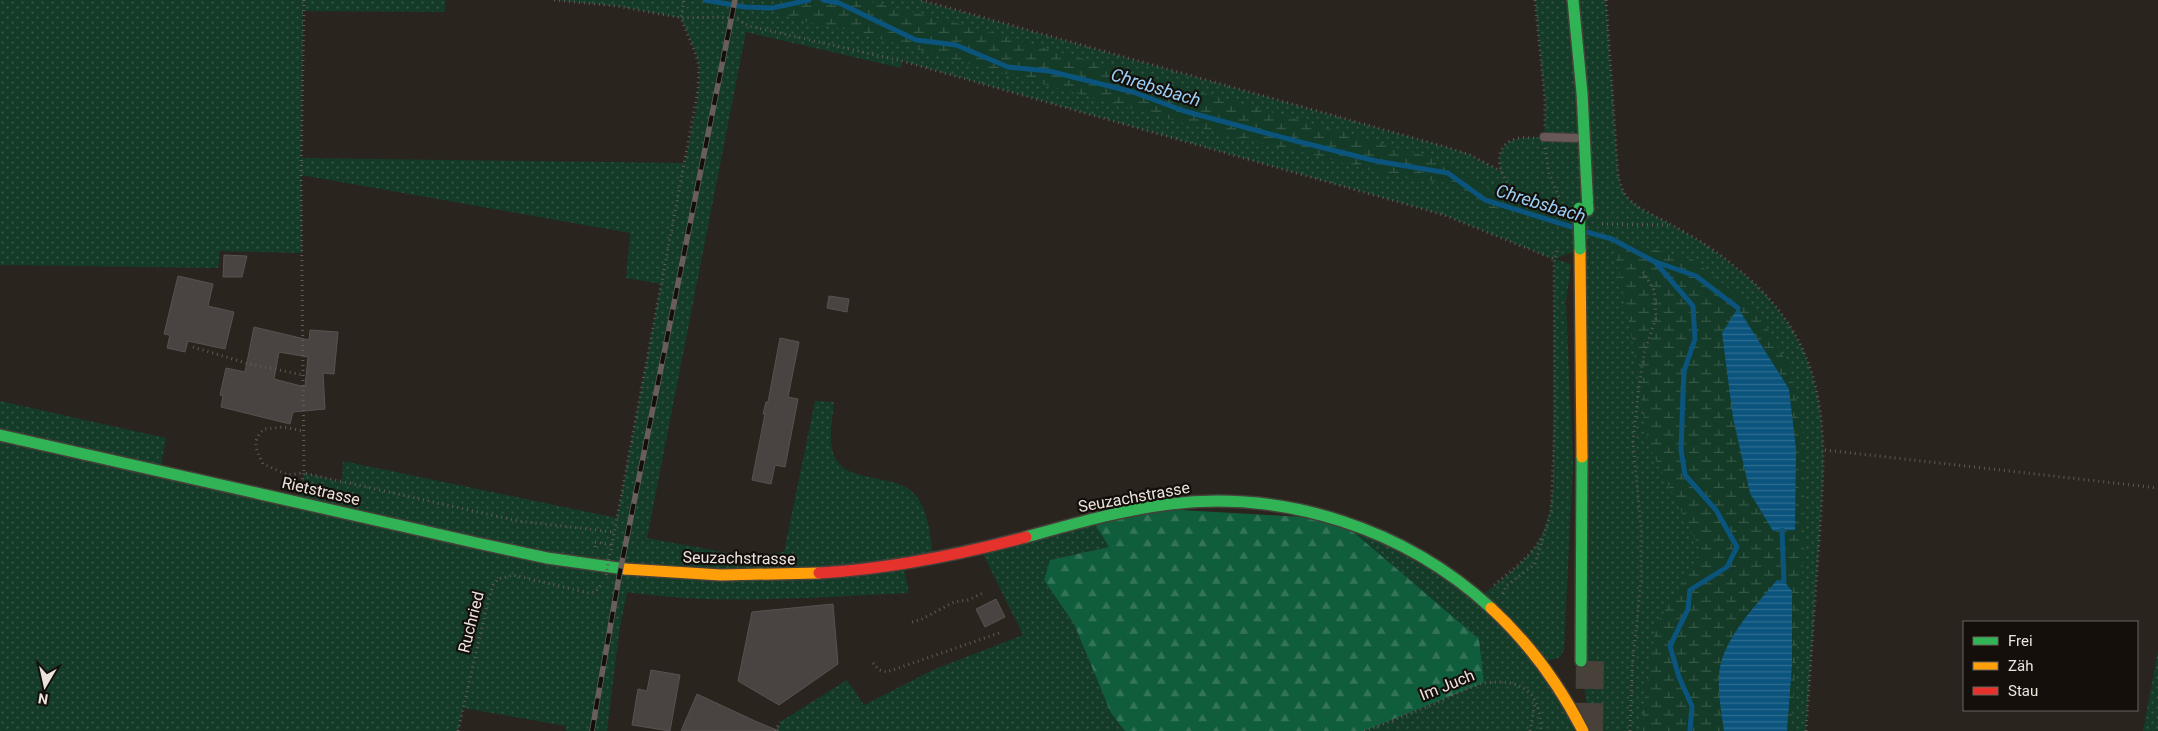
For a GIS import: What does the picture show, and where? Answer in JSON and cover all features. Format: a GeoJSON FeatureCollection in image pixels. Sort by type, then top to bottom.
{"type":"FeatureCollection","features":[{"type":"Feature","properties":{"kind":"main road"},"geometry":{"type":"LineString","coordinates":[[1564,0],[1584,209]]}},
{"type":"Feature","properties":{"kind":"main road"},"geometry":{"type":"LineString","coordinates":[[1573,0],[1582,93],[1585,249],[1582,359],[1585,661]]}},
{"type":"Feature","properties":{"kind":"main road","name":"Rietstrasse"},"geometry":{"type":"LineString","coordinates":[[0,435],[507,549],[637,570]]}},
{"type":"Feature","properties":{"kind":"main road","name":"Seuzachstrasse"},"geometry":{"type":"LineString","coordinates":[[637,570],[711,576],[766,576],[848,572],[934,559],[1146,508],[1211,501],[1241,502],[1302,510],[1338,519],[1414,551],[1449,573],[1480,597],[1514,629],[1541,662],[1566,698],[1583,731]]}},
{"type":"Feature","properties":{"kind":"lane"},"geometry":{"type":"LineString","coordinates":[[1544,138],[1576,138]]}},
{"type":"Feature","properties":{"kind":"path"},"geometry":{"type":"LineString","coordinates":[[298,502],[304,473],[301,167],[304,0]]}},
{"type":"Feature","properties":{"kind":"path"},"geometry":{"type":"LineString","coordinates":[[554,0],[617,6],[681,18],[721,16],[737,19],[750,26],[902,61],[1444,215],[1554,259],[1553,488],[1551,512],[1535,564],[1506,586],[1503,595],[1505,601]]}},
{"type":"Feature","properties":{"kind":"path"},"geometry":{"type":"LineString","coordinates":[[596,542],[612,545],[698,90],[699,66],[681,18],[684,0]]}},
{"type":"Feature","properties":{"kind":"path"},"geometry":{"type":"LineString","coordinates":[[921,0],[1439,145],[1468,154],[1501,171],[1500,155],[1509,141],[1516,138],[1544,138]]}},
{"type":"Feature","properties":{"kind":"path"},"geometry":{"type":"LineString","coordinates":[[1535,0],[1545,101],[1544,138],[1548,173],[1559,198]]}},
{"type":"Feature","properties":{"kind":"path"},"geometry":{"type":"LineString","coordinates":[[1606,0],[1618,174],[1621,188],[1633,203],[1723,257],[1750,279],[1770,298],[1786,320],[1800,343],[1810,367],[1820,406],[1825,450],[1806,731]]}},
{"type":"Feature","properties":{"kind":"path"},"geometry":{"type":"LineString","coordinates":[[1630,731],[1632,670],[1641,581],[1641,528],[1633,442],[1644,353],[1656,318],[1654,290],[1642,270]]}},
{"type":"Feature","properties":{"kind":"path"},"geometry":{"type":"LineString","coordinates":[[193,347],[246,363],[303,375]]}},
{"type":"Feature","properties":{"kind":"path"},"geometry":{"type":"LineString","coordinates":[[303,432],[284,427],[264,428],[258,435],[255,448],[263,464],[288,475],[304,473],[518,521],[614,532]]}},
{"type":"Feature","properties":{"kind":"path"},"geometry":{"type":"LineString","coordinates":[[1825,450],[2158,488]]}},
{"type":"Feature","properties":{"kind":"path"},"geometry":{"type":"LineString","coordinates":[[1480,597],[1536,548],[1545,532]]}},
{"type":"Feature","properties":{"kind":"path","name":"Ruchried"},"geometry":{"type":"LineString","coordinates":[[458,731],[493,585],[498,579],[513,575],[589,593],[600,589],[606,575],[612,545]]}},
{"type":"Feature","properties":{"kind":"path"},"geometry":{"type":"LineString","coordinates":[[912,622],[922,619],[954,602],[968,600],[985,592]]}},
{"type":"Feature","properties":{"kind":"path"},"geometry":{"type":"LineString","coordinates":[[873,663],[879,670],[887,672],[998,633]]}},
{"type":"Feature","properties":{"kind":"path","name":"Im Juch"},"geometry":{"type":"LineString","coordinates":[[1364,731],[1484,684],[1512,682],[1523,687],[1535,700]]}},
{"type":"Feature","properties":{"kind":"path"},"geometry":{"type":"LineString","coordinates":[[1530,731],[1535,700]]}},
{"type":"Feature","properties":{"kind":"path"},"geometry":{"type":"LineString","coordinates":[[1535,700],[1539,707],[1541,731]]}},
{"type":"Feature","properties":{"kind":"path"},"geometry":{"type":"LineString","coordinates":[[776,731],[780,722]]}},
{"type":"Feature","properties":{"kind":"green space"},"geometry":{"type":"Polygon","coordinates":[[[0,0],[445,0],[445,12],[303,11],[301,158],[685,163],[697,102],[699,66],[694,48],[681,18],[617,6],[554,0],[919,0],[1439,145],[1468,154],[1500,171],[1502,150],[1511,141],[1544,137],[1545,101],[1535,0],[1606,0],[1618,174],[1624,193],[1642,209],[1703,243],[1733,265],[1767,296],[1792,329],[1808,362],[1818,397],[1822,434],[1823,473],[1806,731],[1590,731],[1581,661],[1580,249],[1555,259],[1571,264],[1566,302],[1573,466],[1564,650],[1559,658],[1542,662],[1583,731],[1364,731],[1484,684],[1338,519],[1480,597],[1510,573],[1531,552],[1545,526],[1553,488],[1554,259],[1444,215],[902,61],[901,68],[746,32],[647,538],[750,557],[784,552],[815,401],[834,402],[831,441],[835,458],[841,466],[857,474],[905,487],[917,497],[922,505],[930,532],[934,559],[903,564],[909,593],[733,600],[697,599],[627,592],[619,633],[607,731],[566,731],[566,726],[463,708],[458,731],[0,731],[0,401],[166,438],[160,471],[298,502],[304,473],[342,482],[343,461],[617,518],[661,284],[626,278],[630,233],[301,175],[302,253],[220,251],[218,268],[0,265],[0,0]]]}},
{"type":"Feature","properties":{"kind":"green space"},"geometry":{"type":"Polygon","coordinates":[[[783,0],[864,0],[964,25],[1429,157],[1485,186],[1503,202],[1491,211],[1449,183],[1388,175],[1306,153],[1227,135],[844,29],[792,19],[772,8],[783,0]]]}},
{"type":"Feature","properties":{"kind":"green space"},"geometry":{"type":"Polygon","coordinates":[[[1612,239],[1692,259],[1759,313],[1791,371],[1805,443],[1804,550],[1791,731],[1640,731],[1656,625],[1701,551],[1648,444],[1631,333],[1612,239]]]}},
{"type":"Feature","properties":{"kind":"green space"},"geometry":{"type":"Polygon","coordinates":[[[1146,508],[1338,519],[1479,639],[1484,683],[1364,731],[1125,731],[1111,713],[1074,624],[1044,580],[1050,560],[1109,547],[1092,519],[1146,508]]]}},
{"type":"Feature","properties":{"kind":"green space"},"geometry":{"type":"Polygon","coordinates":[[[1092,519],[1109,547],[1050,560],[1044,580],[1074,624],[1111,713],[1125,731],[776,731],[780,722],[847,680],[864,705],[935,669],[1023,635],[980,548],[1092,519]]]}},
{"type":"Feature","properties":{"kind":"green space"},"geometry":{"type":"Polygon","coordinates":[[[2158,651],[2158,731],[2143,731],[2158,651]]]}},
{"type":"Feature","properties":{"kind":"water"},"geometry":{"type":"Polygon","coordinates":[[[1738,308],[1789,389],[1796,449],[1795,530],[1773,531],[1750,493],[1733,418],[1722,333],[1738,308]]]}},
{"type":"Feature","properties":{"kind":"water"},"geometry":{"type":"Polygon","coordinates":[[[1777,580],[1784,581],[1792,591],[1792,665],[1787,731],[1724,731],[1719,685],[1722,659],[1732,637],[1777,580]]]}},
{"type":"Feature","properties":{"kind":"building"},"geometry":{"type":"Polygon","coordinates":[[[224,255],[247,256],[242,277],[223,277],[224,255]]]}},
{"type":"Feature","properties":{"kind":"building"},"geometry":{"type":"Polygon","coordinates":[[[178,276],[213,284],[208,306],[234,312],[225,349],[188,341],[185,352],[167,348],[170,335],[164,334],[178,276]]]}},
{"type":"Feature","properties":{"kind":"building"},"geometry":{"type":"Polygon","coordinates":[[[829,296],[849,299],[847,312],[827,308],[829,296]]]}},
{"type":"Feature","properties":{"kind":"building"},"geometry":{"type":"Polygon","coordinates":[[[254,327],[309,340],[310,330],[338,332],[334,374],[323,373],[325,409],[293,412],[290,424],[221,407],[223,396],[220,395],[226,368],[245,372],[254,327]],[[279,352],[274,379],[305,387],[308,357],[279,352]]]}},
{"type":"Feature","properties":{"kind":"building"},"geometry":{"type":"Polygon","coordinates":[[[780,338],[799,342],[788,397],[798,399],[785,467],[775,465],[771,484],[752,480],[765,414],[763,414],[766,402],[768,402],[780,338]]]}},
{"type":"Feature","properties":{"kind":"building"},"geometry":{"type":"Polygon","coordinates":[[[996,599],[1005,617],[985,627],[976,609],[996,599]]]}},
{"type":"Feature","properties":{"kind":"building"},"geometry":{"type":"Polygon","coordinates":[[[833,604],[838,664],[779,705],[738,681],[752,612],[833,604]]]}},
{"type":"Feature","properties":{"kind":"building"},"geometry":{"type":"Polygon","coordinates":[[[651,670],[680,675],[670,731],[632,725],[638,689],[647,691],[651,670]]]}},
{"type":"Feature","properties":{"kind":"building"},"geometry":{"type":"Polygon","coordinates":[[[697,694],[755,721],[779,731],[681,731],[697,694]]]}},
{"type":"Feature","properties":{"kind":"waterway","name":"Chrebsbach"},"geometry":{"type":"LineString","coordinates":[[705,0],[745,7],[772,8],[809,0]]}},
{"type":"Feature","properties":{"kind":"waterway","name":"Chrebsbach"},"geometry":{"type":"LineString","coordinates":[[823,0],[839,3],[916,40],[956,45],[1008,67],[1049,71],[1133,92],[1184,111],[1296,141],[1376,161],[1448,173],[1485,200],[1572,227]]}},
{"type":"Feature","properties":{"kind":"waterway","name":"Chrebsbach"},"geometry":{"type":"LineString","coordinates":[[1587,232],[1612,239],[1655,262],[1693,306],[1695,339],[1684,371],[1681,450],[1685,475],[1716,510],[1737,547],[1727,567],[1690,590],[1688,609],[1670,646],[1679,677],[1692,706],[1690,731]]}},
{"type":"Feature","properties":{"kind":"waterway"},"geometry":{"type":"LineString","coordinates":[[1656,262],[1696,276],[1738,308]]}},
{"type":"Feature","properties":{"kind":"waterway"},"geometry":{"type":"LineString","coordinates":[[1782,530],[1784,581]]}},
{"type":"Feature","properties":{"kind":"tunnel"},"geometry":{"type":"LineString","coordinates":[[1589,731],[1590,661]]}},
{"type":"Feature","properties":{"kind":"railway"},"geometry":{"type":"LineString","coordinates":[[592,731],[619,577],[735,0]]}},
{"type":"Feature","properties":{"kind":"traffic: fast"},"geometry":{"type":"LineString","coordinates":[[1573,0],[1582,93],[1588,210]]}},
{"type":"Feature","properties":{"kind":"traffic: fast"},"geometry":{"type":"LineString","coordinates":[[1579,208],[1580,249]]}},
{"type":"Feature","properties":{"kind":"traffic: fast"},"geometry":{"type":"LineString","coordinates":[[0,435],[477,543],[547,558],[625,569]]}},
{"type":"Feature","properties":{"kind":"traffic: fast"},"geometry":{"type":"LineString","coordinates":[[1581,661],[1582,457]]}},
{"type":"Feature","properties":{"kind":"traffic: fast"},"geometry":{"type":"LineString","coordinates":[[1026,537],[1097,518],[1170,504],[1214,501],[1257,503],[1300,510],[1342,521],[1382,537],[1421,556],[1457,580],[1491,608]]}},
{"type":"Feature","properties":{"kind":"traffic: slow"},"geometry":{"type":"LineString","coordinates":[[1580,249],[1582,457]]}},
{"type":"Feature","properties":{"kind":"traffic: slow"},"geometry":{"type":"LineString","coordinates":[[625,569],[721,575],[819,573]]}},
{"type":"Feature","properties":{"kind":"traffic: slow"},"geometry":{"type":"LineString","coordinates":[[1491,608],[1543,665],[1583,731]]}},
{"type":"Feature","properties":{"kind":"traffic: jam"},"geometry":{"type":"LineString","coordinates":[[819,573],[923,560],[975,550],[1026,537]]}}]}
